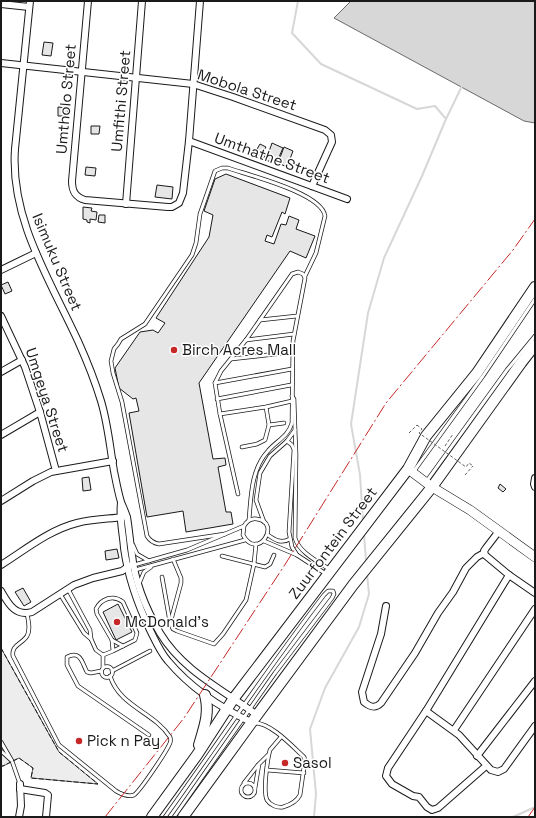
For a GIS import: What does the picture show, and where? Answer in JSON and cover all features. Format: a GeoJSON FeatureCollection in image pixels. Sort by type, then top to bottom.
{"type":"FeatureCollection","features":[{"type":"Feature","properties":{"kind":"main road","name":"Zuurfontein Street"},"geometry":{"type":"LineString","coordinates":[[152,817],[197,755],[234,698],[370,520],[410,471],[426,436],[485,362],[522,304],[535,287]]}},
{"type":"Feature","properties":{"kind":"main road"},"geometry":{"type":"LineString","coordinates":[[183,817],[252,718],[387,544],[429,484],[535,345]]}},
{"type":"Feature","properties":{"kind":"main road"},"geometry":{"type":"LineString","coordinates":[[197,755],[207,718],[207,703],[205,695]]}},
{"type":"Feature","properties":{"kind":"street","name":"Umtholo Street"},"geometry":{"type":"LineString","coordinates":[[88,1],[72,190],[77,197],[85,200],[126,204]]}},
{"type":"Feature","properties":{"kind":"street","name":"Umfithi Street"},"geometry":{"type":"LineString","coordinates":[[126,204],[142,1]]}},
{"type":"Feature","properties":{"kind":"street"},"geometry":{"type":"LineString","coordinates":[[126,204],[172,207],[179,203],[183,194],[189,141],[200,1]]}},
{"type":"Feature","properties":{"kind":"street"},"geometry":{"type":"LineString","coordinates":[[1,4],[29,4]]}},
{"type":"Feature","properties":{"kind":"street","name":"Isimuku Street"},"geometry":{"type":"LineString","coordinates":[[29,4],[15,149],[14,175],[23,216],[36,253],[88,364],[101,401],[106,420],[121,503],[129,569],[135,598],[153,638],[177,671],[205,695],[226,710],[236,715],[252,718]]}},
{"type":"Feature","properties":{"kind":"street","name":"Mobola Street"},"geometry":{"type":"LineString","coordinates":[[1,63],[193,84],[234,97],[329,132],[332,142],[312,186]]}},
{"type":"Feature","properties":{"kind":"street","name":"Umthathe Street"},"geometry":{"type":"LineString","coordinates":[[189,141],[347,199]]}},
{"type":"Feature","properties":{"kind":"street"},"geometry":{"type":"LineString","coordinates":[[1,270],[36,253]]}},
{"type":"Feature","properties":{"kind":"street","name":"Umgeya Street"},"geometry":{"type":"LineString","coordinates":[[1,316],[22,360],[40,412],[56,470]]}},
{"type":"Feature","properties":{"kind":"street"},"geometry":{"type":"LineString","coordinates":[[1,372],[22,360]]}},
{"type":"Feature","properties":{"kind":"street"},"geometry":{"type":"LineString","coordinates":[[1,435],[40,412]]}},
{"type":"Feature","properties":{"kind":"street"},"geometry":{"type":"LineString","coordinates":[[1,501],[32,481],[56,470],[113,461]]}},
{"type":"Feature","properties":{"kind":"street"},"geometry":{"type":"LineString","coordinates":[[410,471],[470,510],[535,557]]}},
{"type":"Feature","properties":{"kind":"street"},"geometry":{"type":"LineString","coordinates":[[535,478],[535,487]]}},
{"type":"Feature","properties":{"kind":"street"},"geometry":{"type":"LineString","coordinates":[[1,566],[38,541],[64,527],[78,522],[123,517]]}},
{"type":"Feature","properties":{"kind":"street","name":"Isimuku Street"},"geometry":{"type":"LineString","coordinates":[[123,517],[130,538],[129,569],[139,586],[152,618],[168,646],[201,678],[243,705],[252,718]]}},
{"type":"Feature","properties":{"kind":"street"},"geometry":{"type":"LineString","coordinates":[[386,606],[381,634],[362,692],[364,702],[371,707],[375,707],[381,703],[415,653],[470,562],[484,553],[499,531]]}},
{"type":"Feature","properties":{"kind":"street"},"geometry":{"type":"LineString","coordinates":[[484,553],[486,558],[535,594]]}},
{"type":"Feature","properties":{"kind":"street"},"geometry":{"type":"LineString","coordinates":[[1,591],[15,611],[27,613],[32,612],[83,581],[129,569]]}},
{"type":"Feature","properties":{"kind":"street"},"geometry":{"type":"LineString","coordinates":[[486,766],[438,808],[432,810],[427,807],[419,797],[413,796],[392,784],[386,776],[388,768],[426,711],[509,575]]}},
{"type":"Feature","properties":{"kind":"street"},"geometry":{"type":"LineString","coordinates":[[454,730],[534,612]]}},
{"type":"Feature","properties":{"kind":"street"},"geometry":{"type":"LineString","coordinates":[[477,756],[535,681]]}},
{"type":"Feature","properties":{"kind":"street"},"geometry":{"type":"LineString","coordinates":[[426,711],[454,730],[486,766],[495,772],[501,772],[535,726]]}},
{"type":"Feature","properties":{"kind":"street"},"geometry":{"type":"LineString","coordinates":[[19,817],[21,806],[20,787],[48,795],[46,817]]}},
{"type":"Feature","properties":{"kind":"lane"},"geometry":{"type":"LineString","coordinates":[[225,534],[159,544],[153,543],[149,540],[122,402],[112,367],[112,355],[121,339],[145,324],[192,255],[196,243],[199,220],[204,204],[216,171],[222,168],[228,168],[295,191],[308,197],[324,212],[325,216],[316,253],[304,276],[294,334],[291,385],[291,428],[283,438],[267,452],[257,471],[252,489],[249,520],[242,530],[245,540]]}},
{"type":"Feature","properties":{"kind":"lane"},"geometry":{"type":"LineString","coordinates":[[238,494],[217,399],[216,383],[218,375],[246,340],[292,274],[298,272],[304,276]]}},
{"type":"Feature","properties":{"kind":"lane"},"geometry":{"type":"LineString","coordinates":[[410,471],[483,376],[535,299]]}},
{"type":"Feature","properties":{"kind":"lane"},"geometry":{"type":"LineString","coordinates":[[260,320],[297,316]]}},
{"type":"Feature","properties":{"kind":"lane"},"geometry":{"type":"LineString","coordinates":[[246,340],[294,334]]}},
{"type":"Feature","properties":{"kind":"lane"},"geometry":{"type":"LineString","coordinates":[[429,484],[507,370],[535,336]]}},
{"type":"Feature","properties":{"kind":"lane"},"geometry":{"type":"LineString","coordinates":[[230,359],[293,352]]}},
{"type":"Feature","properties":{"kind":"lane"},"geometry":{"type":"LineString","coordinates":[[216,383],[292,369]]}},
{"type":"Feature","properties":{"kind":"lane"},"geometry":{"type":"LineString","coordinates":[[217,399],[291,385]]}},
{"type":"Feature","properties":{"kind":"lane"},"geometry":{"type":"LineString","coordinates":[[292,396],[294,399],[296,420],[295,538],[296,542],[303,550],[329,573]]}},
{"type":"Feature","properties":{"kind":"lane"},"geometry":{"type":"LineString","coordinates":[[220,414],[292,402]]}},
{"type":"Feature","properties":{"kind":"lane"},"geometry":{"type":"LineString","coordinates":[[242,447],[257,444],[265,440],[269,424],[266,407]]}},
{"type":"Feature","properties":{"kind":"lane"},"geometry":{"type":"LineString","coordinates":[[269,424],[284,423]]}},
{"type":"Feature","properties":{"kind":"lane"},"geometry":{"type":"LineString","coordinates":[[129,569],[156,564],[245,540],[256,544],[264,541],[268,535],[268,528],[264,522],[256,500],[260,473],[270,456],[287,441],[295,430]]}},
{"type":"Feature","properties":{"kind":"lane"},"geometry":{"type":"LineString","coordinates":[[287,441],[292,445],[294,450],[290,539],[292,547],[297,555]]}},
{"type":"Feature","properties":{"kind":"lane"},"geometry":{"type":"LineString","coordinates":[[249,520],[257,519],[264,522]]}},
{"type":"Feature","properties":{"kind":"lane"},"geometry":{"type":"LineString","coordinates":[[129,569],[188,550],[244,526]]}},
{"type":"Feature","properties":{"kind":"lane"},"geometry":{"type":"LineString","coordinates":[[268,535],[279,541],[290,539]]}},
{"type":"Feature","properties":{"kind":"lane"},"geometry":{"type":"LineString","coordinates":[[130,538],[137,554],[149,562]]}},
{"type":"Feature","properties":{"kind":"lane"},"geometry":{"type":"LineString","coordinates":[[264,541],[297,555],[329,573]]}},
{"type":"Feature","properties":{"kind":"lane"},"geometry":{"type":"LineString","coordinates":[[162,577],[170,622],[173,629],[214,644],[244,605],[248,595],[256,544]]}},
{"type":"Feature","properties":{"kind":"lane"},"geometry":{"type":"LineString","coordinates":[[222,556],[268,566],[274,555]]}},
{"type":"Feature","properties":{"kind":"lane"},"geometry":{"type":"LineString","coordinates":[[170,622],[181,583],[181,578],[173,559]]}},
{"type":"Feature","properties":{"kind":"lane"},"geometry":{"type":"LineString","coordinates":[[139,586],[144,572],[156,564]]}},
{"type":"Feature","properties":{"kind":"lane"},"geometry":{"type":"LineString","coordinates":[[68,589],[90,630],[90,639]]}},
{"type":"Feature","properties":{"kind":"lane"},"geometry":{"type":"LineString","coordinates":[[165,817],[243,705],[324,595],[328,591],[333,591],[334,594],[332,598],[275,673],[252,718],[174,817]]}},
{"type":"Feature","properties":{"kind":"lane"},"geometry":{"type":"LineString","coordinates":[[60,594],[84,633],[90,639],[96,650],[103,655]]}},
{"type":"Feature","properties":{"kind":"lane"},"geometry":{"type":"LineString","coordinates":[[103,655],[113,651],[135,640],[137,633],[123,602],[119,599],[109,598],[101,602],[96,609],[97,614],[112,640],[113,651]]}},
{"type":"Feature","properties":{"kind":"lane"},"geometry":{"type":"LineString","coordinates":[[27,613],[29,624],[28,635],[14,647],[13,656],[59,745],[120,794],[131,795],[138,792],[170,742],[170,737],[160,726],[115,689],[110,676],[112,671],[150,651]]}},
{"type":"Feature","properties":{"kind":"lane"},"geometry":{"type":"LineString","coordinates":[[112,640],[123,646]]}},
{"type":"Feature","properties":{"kind":"lane"},"geometry":{"type":"LineString","coordinates":[[112,671],[108,667],[91,674],[87,672],[79,656],[72,654],[67,657],[66,664],[78,686],[149,735]]}},
{"type":"Feature","properties":{"kind":"lane"},"geometry":{"type":"LineString","coordinates":[[103,655],[103,676],[106,678],[110,676]]}},
{"type":"Feature","properties":{"kind":"lane"},"geometry":{"type":"LineString","coordinates":[[252,718],[281,737],[304,757],[305,766],[298,799],[288,805],[278,807],[270,804],[266,800],[265,792],[270,750],[281,737]]}},
{"type":"Feature","properties":{"kind":"lane"},"geometry":{"type":"LineString","coordinates":[[1,742],[12,761],[20,787]]}},
{"type":"Feature","properties":{"kind":"lane"},"geometry":{"type":"LineString","coordinates":[[1,751],[12,761]]}},
{"type":"Feature","properties":{"kind":"lane"},"geometry":{"type":"LineString","coordinates":[[259,764],[255,793],[252,796],[247,797],[243,795],[241,787],[259,764],[269,754]]}},
{"type":"Feature","properties":{"kind":"lane"},"geometry":{"type":"LineString","coordinates":[[267,770],[304,773]]}},
{"type":"Feature","properties":{"kind":"lane"},"geometry":{"type":"LineString","coordinates":[[244,783],[249,782],[253,784],[255,788]]}},
{"type":"Feature","properties":{"kind":"path"},"geometry":{"type":"LineString","coordinates":[[409,433],[417,424],[422,429],[419,433],[466,467],[468,463],[472,466],[465,475]]}},
{"type":"Feature","properties":{"kind":"path"},"geometry":{"type":"LineString","coordinates":[[443,450],[453,434]]}},
{"type":"Feature","properties":{"kind":"shaded area"},"geometry":{"type":"Polygon","coordinates":[[[351,1],[535,1],[535,123],[524,121],[334,18],[351,1]]]}},
{"type":"Feature","properties":{"kind":"shaded area"},"geometry":{"type":"Polygon","coordinates":[[[1,648],[59,752],[98,784],[31,778],[33,768],[19,758],[1,766],[1,648]]]}},
{"type":"Feature","properties":{"kind":"building"},"geometry":{"type":"Polygon","coordinates":[[[44,42],[53,43],[51,56],[42,55],[44,42]]]}},
{"type":"Feature","properties":{"kind":"building"},"geometry":{"type":"Polygon","coordinates":[[[58,107],[68,108],[67,116],[58,116],[58,107]]]}},
{"type":"Feature","properties":{"kind":"building"},"geometry":{"type":"Polygon","coordinates":[[[91,126],[100,126],[99,134],[91,134],[91,126]]]}},
{"type":"Feature","properties":{"kind":"building"},"geometry":{"type":"Polygon","coordinates":[[[272,143],[283,148],[276,164],[266,160],[272,143]]]}},
{"type":"Feature","properties":{"kind":"building"},"geometry":{"type":"Polygon","coordinates":[[[260,144],[266,147],[263,152],[266,153],[263,160],[253,156],[260,144]]]}},
{"type":"Feature","properties":{"kind":"building"},"geometry":{"type":"Polygon","coordinates":[[[284,147],[293,151],[287,167],[278,163],[284,147]]]}},
{"type":"Feature","properties":{"kind":"building"},"geometry":{"type":"Polygon","coordinates":[[[86,167],[96,168],[95,176],[85,175],[86,167]]]}},
{"type":"Feature","properties":{"kind":"building","name":"Birch Acres Mall"},"geometry":{"type":"Polygon","coordinates":[[[226,174],[290,198],[285,214],[282,212],[272,237],[267,235],[265,241],[274,244],[281,224],[286,225],[289,216],[299,220],[296,229],[315,236],[306,258],[290,251],[199,383],[213,459],[225,458],[226,465],[218,467],[226,512],[231,512],[233,524],[186,532],[183,511],[147,517],[129,413],[139,411],[136,398],[133,399],[119,388],[115,368],[140,332],[153,330],[158,333],[165,323],[156,318],[209,237],[213,215],[204,211],[215,179],[226,174]]]}},
{"type":"Feature","properties":{"kind":"building"},"geometry":{"type":"Polygon","coordinates":[[[157,185],[173,187],[172,199],[155,197],[157,185]]]}},
{"type":"Feature","properties":{"kind":"building"},"geometry":{"type":"Polygon","coordinates":[[[83,207],[92,208],[91,211],[97,212],[96,220],[90,219],[90,223],[83,219],[83,207]]]}},
{"type":"Feature","properties":{"kind":"building"},"geometry":{"type":"Polygon","coordinates":[[[99,215],[105,215],[105,223],[98,222],[99,215]]]}},
{"type":"Feature","properties":{"kind":"building"},"geometry":{"type":"Polygon","coordinates":[[[8,282],[12,291],[5,294],[1,285],[8,282]]]}},
{"type":"Feature","properties":{"kind":"building"},"geometry":{"type":"Polygon","coordinates":[[[89,477],[91,490],[83,491],[82,478],[89,477]]]}},
{"type":"Feature","properties":{"kind":"building"},"geometry":{"type":"Polygon","coordinates":[[[500,484],[506,489],[503,492],[498,488],[500,484]]]}},
{"type":"Feature","properties":{"kind":"building"},"geometry":{"type":"Polygon","coordinates":[[[117,549],[119,558],[106,560],[105,551],[117,549]]]}},
{"type":"Feature","properties":{"kind":"building"},"geometry":{"type":"Polygon","coordinates":[[[23,588],[31,602],[24,606],[15,592],[23,588]]]}},
{"type":"Feature","properties":{"kind":"building","name":"McDonald's"},"geometry":{"type":"Polygon","coordinates":[[[118,604],[132,632],[116,640],[103,612],[118,604]]]}},
{"type":"Feature","properties":{"kind":"waterway"},"geometry":{"type":"LineString","coordinates":[[298,1],[292,33],[321,64],[417,109],[435,106],[446,119],[422,176],[384,258],[368,313],[351,424],[360,475],[363,521]]}},
{"type":"Feature","properties":{"kind":"waterway"},"geometry":{"type":"LineString","coordinates":[[446,119],[462,86]]}},
{"type":"Feature","properties":{"kind":"waterway"},"geometry":{"type":"LineString","coordinates":[[364,534],[366,561]]}},
{"type":"Feature","properties":{"kind":"waterway"},"geometry":{"type":"LineString","coordinates":[[314,817],[316,794],[310,729],[325,688],[359,627],[369,594],[367,574]]}},
{"type":"Feature","properties":{"kind":"waterway"},"geometry":{"type":"LineString","coordinates":[[513,817],[535,807]]}},
{"type":"Feature","properties":{"kind":"fence"},"geometry":{"type":"LineString","coordinates":[[1,648],[59,752],[98,784],[31,778],[33,768],[19,758],[1,766]]}},
{"type":"Feature","properties":{"kind":"power"},"geometry":{"type":"LineString","coordinates":[[105,817],[184,718],[286,563],[386,403],[513,250],[535,219]]}},
{"type":"Feature","properties":{"kind":"power"},"geometry":{"type":"LineString","coordinates":[[528,817],[535,807]]}},
{"type":"Feature","properties":{"kind":"place","name":"Birch Acres Mall"},"geometry":{"type":"Point","coordinates":[174,350]}},
{"type":"Feature","properties":{"kind":"place","name":"McDonald's"},"geometry":{"type":"Point","coordinates":[117,622]}},
{"type":"Feature","properties":{"kind":"place","name":"Pick n Pay"},"geometry":{"type":"Point","coordinates":[79,741]}},
{"type":"Feature","properties":{"kind":"place","name":"Sasol"},"geometry":{"type":"Point","coordinates":[285,763]}}]}
